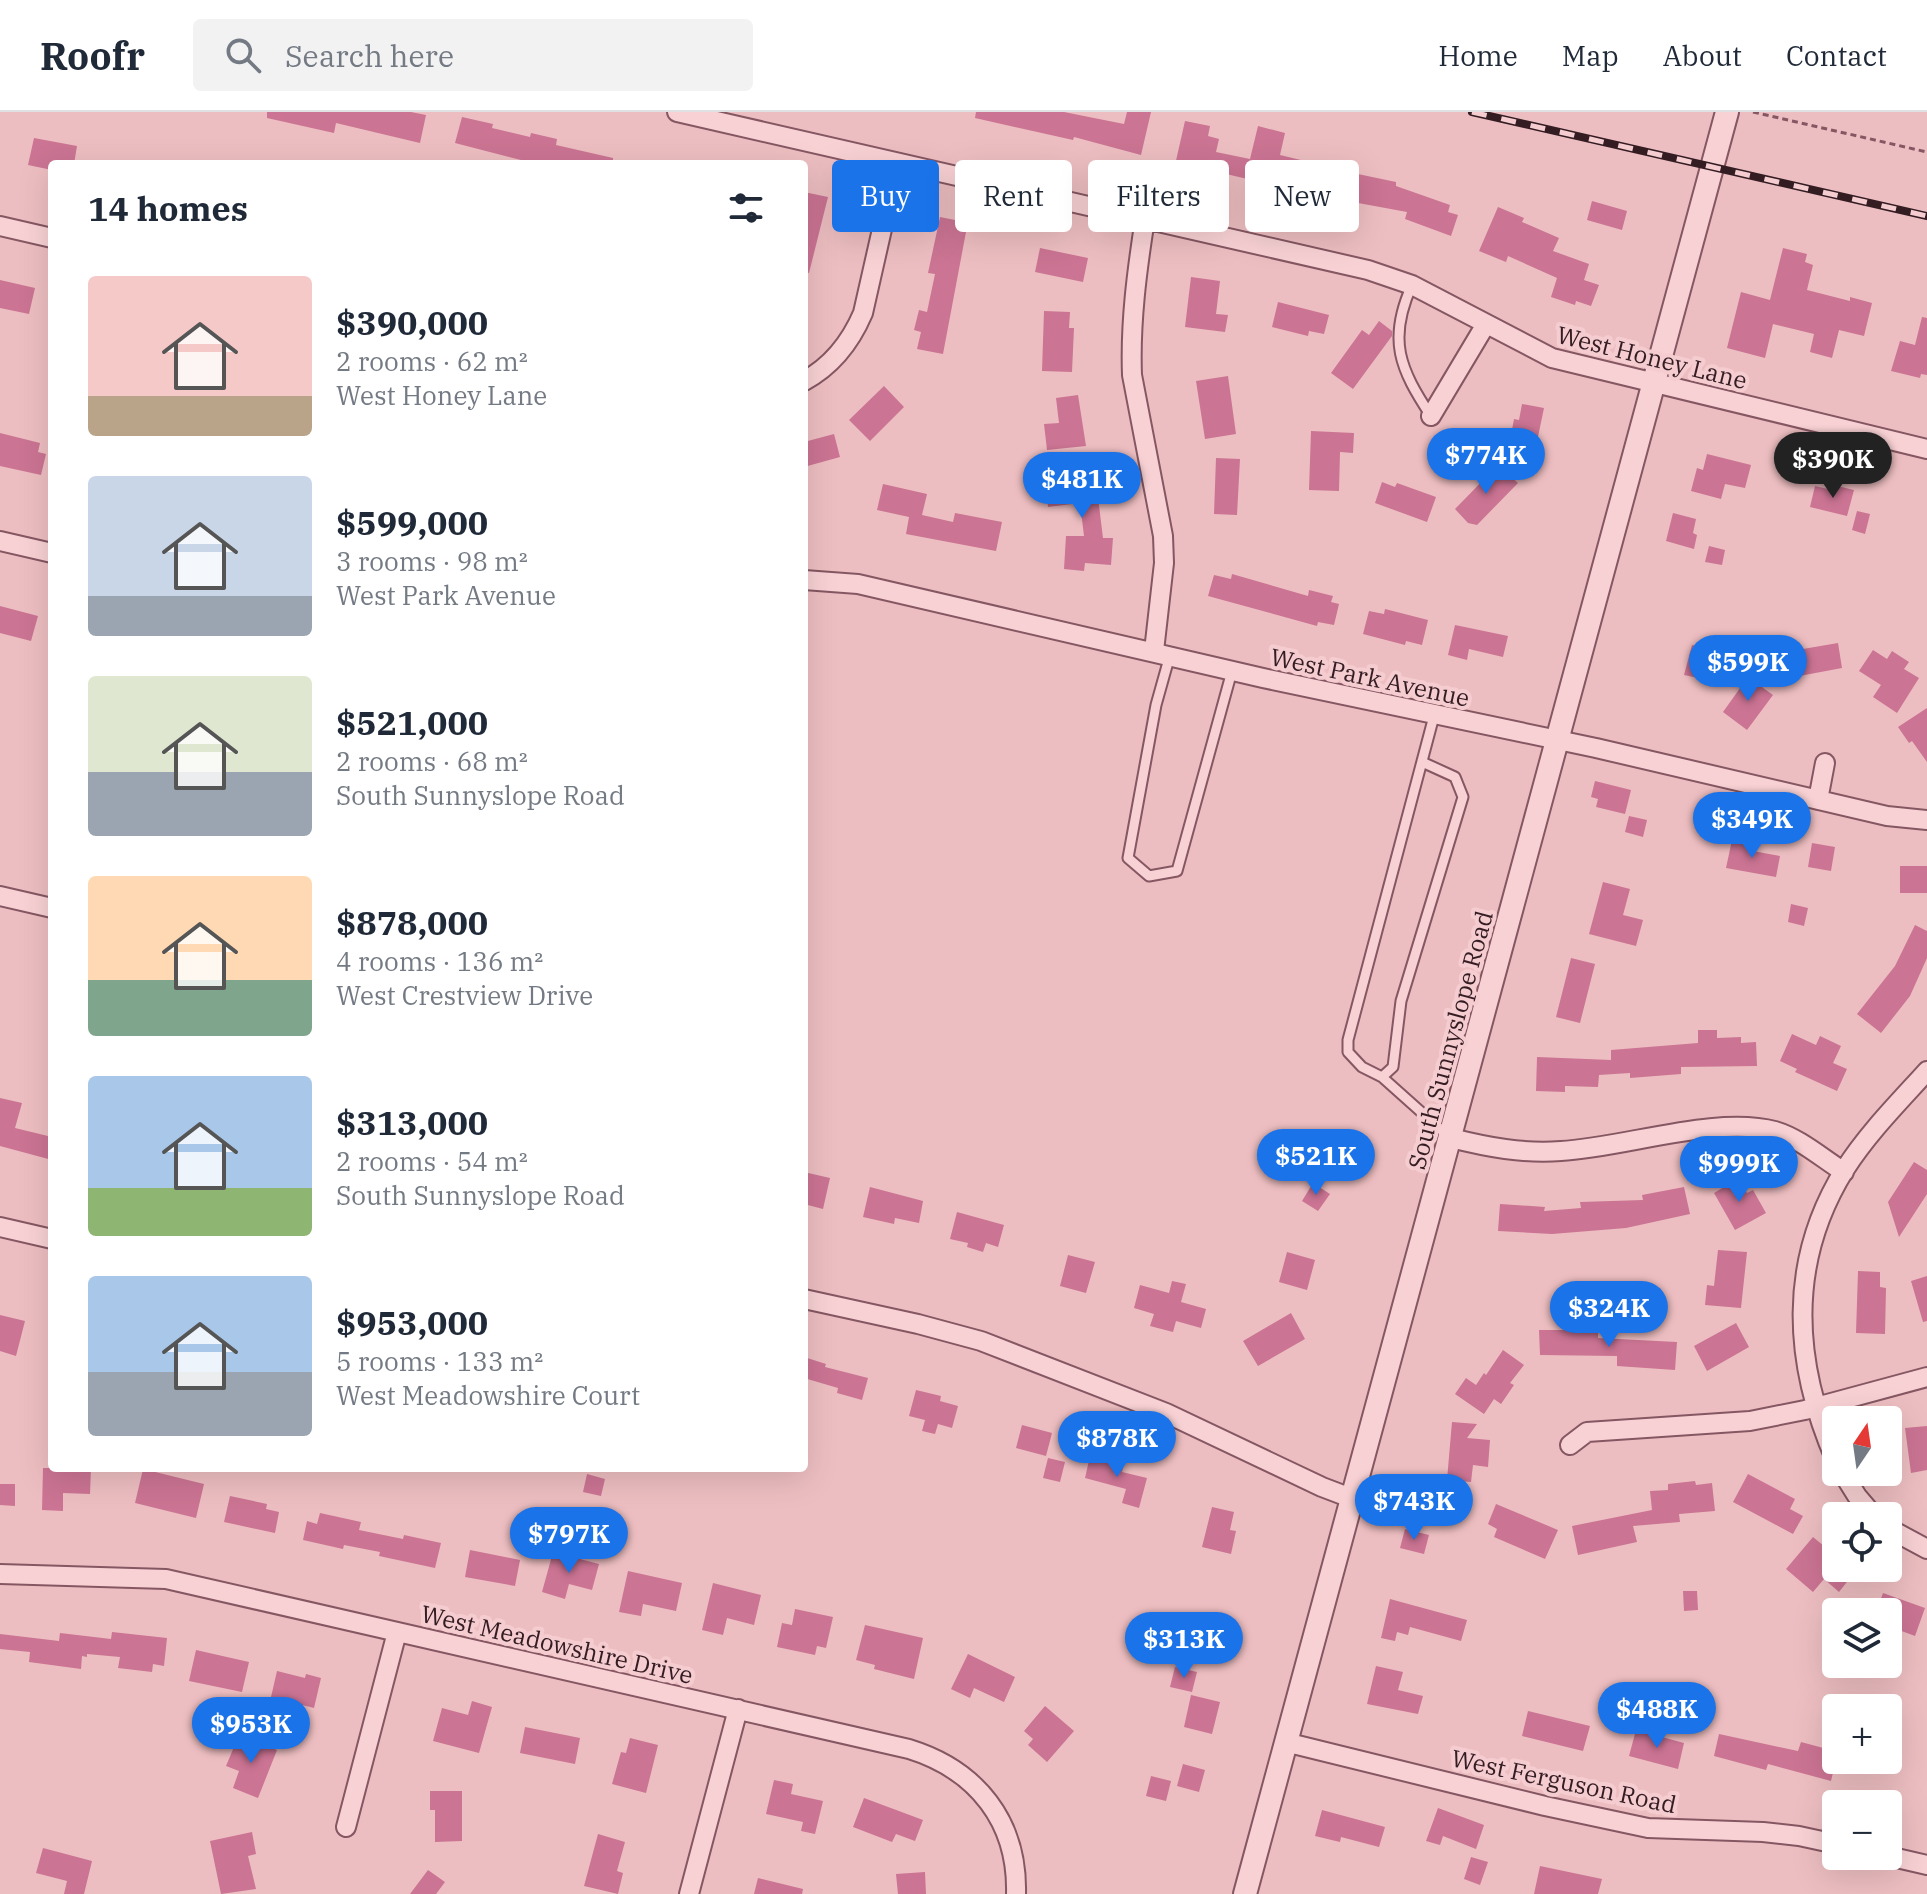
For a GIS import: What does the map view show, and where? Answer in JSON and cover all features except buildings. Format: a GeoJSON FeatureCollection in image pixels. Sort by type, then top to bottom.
{"type":"FeatureCollection","features":[{"type":"Feature","properties":{"kind":"street","name":"West Honey Lane"},"geometry":{"type":"LineString","coordinates":[[677,112],[884,160]]}},
{"type":"Feature","properties":{"kind":"street","name":"South Sunnyslope Road"},"geometry":{"type":"LineString","coordinates":[[1245,1894],[1727,112]]}},
{"type":"Feature","properties":{"kind":"street","name":"West Honey Lane"},"geometry":{"type":"LineString","coordinates":[[939,172],[1088,206]]}},
{"type":"Feature","properties":{"kind":"street"},"geometry":{"type":"LineString","coordinates":[[0,226],[48,237]]}},
{"type":"Feature","properties":{"kind":"street"},"geometry":{"type":"LineString","coordinates":[[808,378],[830,363],[856,330],[863,313],[881,232]]}},
{"type":"Feature","properties":{"kind":"street"},"geometry":{"type":"LineString","coordinates":[[1143,232],[1131,352],[1132,375],[1163,536],[1162,653]]}},
{"type":"Feature","properties":{"kind":"street","name":"West Honey Lane"},"geometry":{"type":"LineString","coordinates":[[1202,232],[1368,270],[1412,285],[1552,358],[1927,449]]}},
{"type":"Feature","properties":{"kind":"street"},"geometry":{"type":"LineString","coordinates":[[1431,416],[1486,324]]}},
{"type":"Feature","properties":{"kind":"street"},"geometry":{"type":"LineString","coordinates":[[0,541],[48,552]]}},
{"type":"Feature","properties":{"kind":"street","name":"West Park Avenue"},"geometry":{"type":"LineString","coordinates":[[808,580],[827,579],[858,584],[1434,716],[1596,748],[1887,816],[1927,820]]}},
{"type":"Feature","properties":{"kind":"street"},"geometry":{"type":"LineString","coordinates":[[1818,800],[1825,763]]}},
{"type":"Feature","properties":{"kind":"street"},"geometry":{"type":"LineString","coordinates":[[0,896],[48,907]]}},
{"type":"Feature","properties":{"kind":"street"},"geometry":{"type":"LineString","coordinates":[[1822,1429],[1803,1348],[1803,1284],[1812,1239],[1844,1172],[1894,1105],[1927,1071]]}},
{"type":"Feature","properties":{"kind":"street"},"geometry":{"type":"LineString","coordinates":[[1451,1138],[1492,1148],[1563,1151],[1753,1126],[1789,1137],[1844,1172]]}},
{"type":"Feature","properties":{"kind":"street"},"geometry":{"type":"LineString","coordinates":[[0,1227],[48,1238]]}},
{"type":"Feature","properties":{"kind":"street"},"geometry":{"type":"LineString","coordinates":[[808,1300],[981,1341],[1166,1413],[1351,1498]]}},
{"type":"Feature","properties":{"kind":"street"},"geometry":{"type":"LineString","coordinates":[[1570,1445],[1587,1432],[1750,1421],[1927,1377]]}},
{"type":"Feature","properties":{"kind":"street"},"geometry":{"type":"LineString","coordinates":[[1902,1536],[1927,1549]]}},
{"type":"Feature","properties":{"kind":"street","name":"West Meadowshire Drive"},"geometry":{"type":"LineString","coordinates":[[0,1574],[166,1579],[909,1749],[941,1761],[958,1772],[989,1801],[1009,1837],[1016,1874],[1016,1894]]}},
{"type":"Feature","properties":{"kind":"street"},"geometry":{"type":"LineString","coordinates":[[346,1827],[397,1632]]}},
{"type":"Feature","properties":{"kind":"street"},"geometry":{"type":"LineString","coordinates":[[689,1894],[738,1709]]}},
{"type":"Feature","properties":{"kind":"street","name":"West Ferguson Road"},"geometry":{"type":"LineString","coordinates":[[1285,1742],[1648,1828],[1763,1832],[1822,1841]]}},
{"type":"Feature","properties":{"kind":"street"},"geometry":{"type":"LineString","coordinates":[[1902,1859],[1927,1865]]}},
{"type":"Feature","properties":{"kind":"lane"},"geometry":{"type":"LineString","coordinates":[[1412,285],[1403,304],[1398,333],[1400,361],[1409,384],[1431,416]]}},
{"type":"Feature","properties":{"kind":"lane"},"geometry":{"type":"LineString","coordinates":[[1162,653],[1156,705],[1128,858],[1149,876],[1177,871],[1232,671]]}},
{"type":"Feature","properties":{"kind":"lane"},"geometry":{"type":"LineString","coordinates":[[1434,716],[1426,764],[1348,1040],[1348,1052],[1362,1067],[1382,1077],[1451,1138]]}},
{"type":"Feature","properties":{"kind":"lane"},"geometry":{"type":"LineString","coordinates":[[1382,1077],[1393,1067],[1401,1001],[1463,797],[1455,777],[1426,764]]}},
{"type":"Feature","properties":{"kind":"path"},"geometry":{"type":"LineString","coordinates":[[1753,112],[1927,152]]}},
{"type":"Feature","properties":{"kind":"railway"},"geometry":{"type":"LineString","coordinates":[[1472,112],[1927,216]]}}]}
